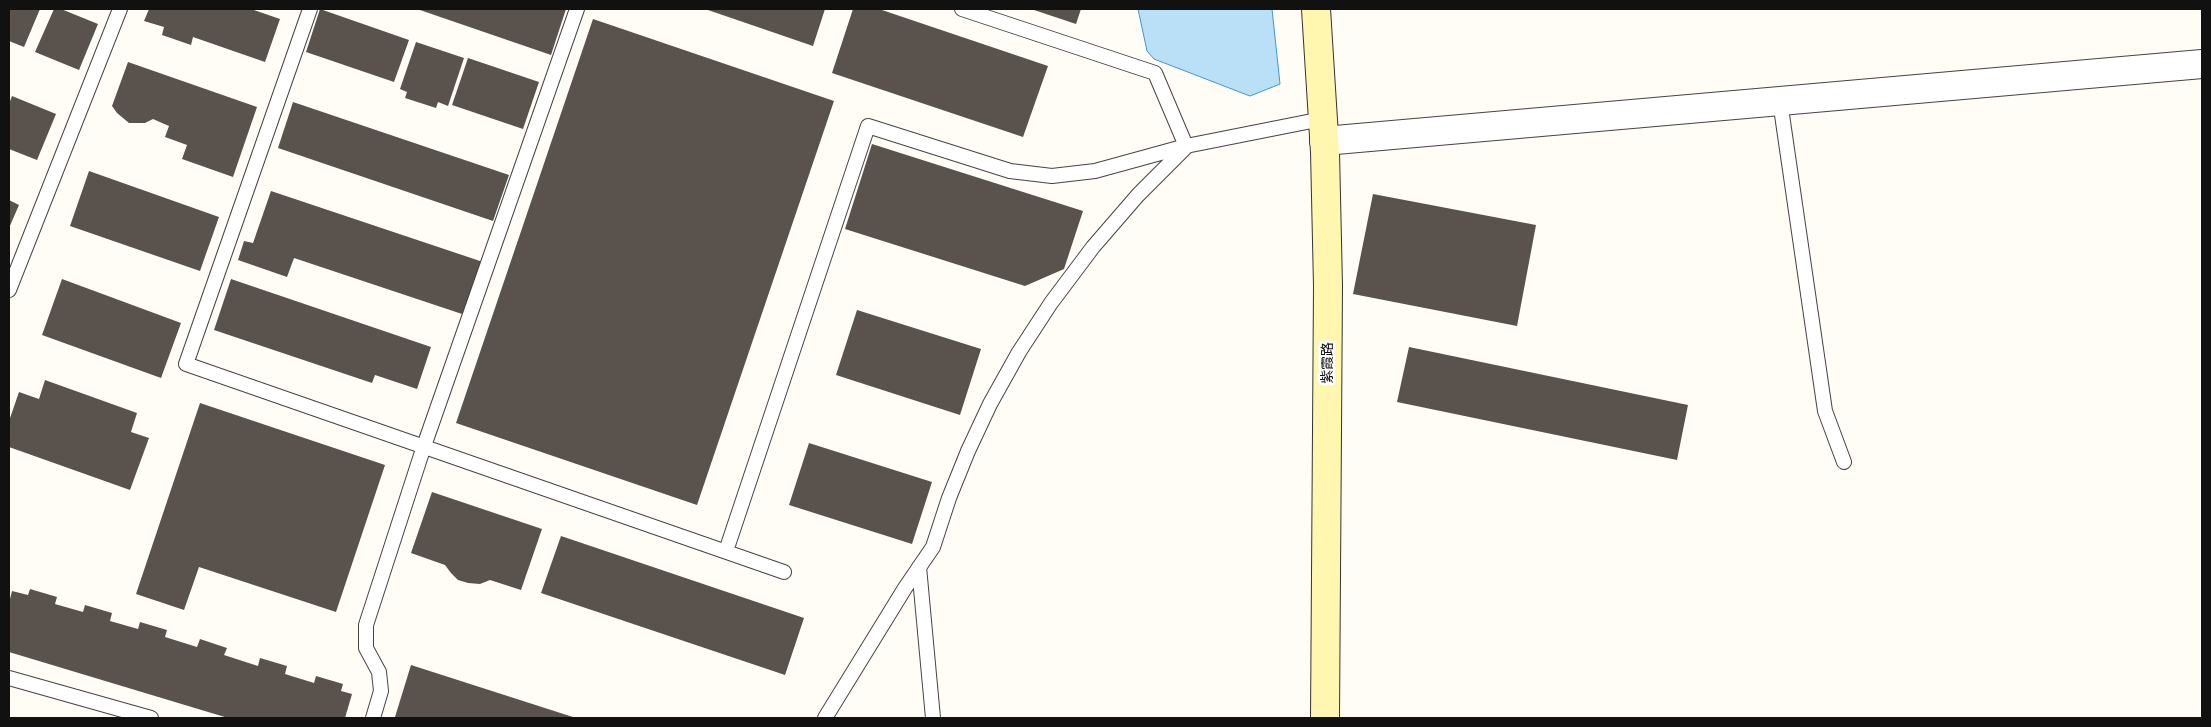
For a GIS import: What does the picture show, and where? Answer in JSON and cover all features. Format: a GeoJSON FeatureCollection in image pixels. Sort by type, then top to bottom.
{"type":"FeatureCollection","features":[{"type":"Feature","properties":{"kind":"street","name":"紫霞路"},"geometry":{"type":"LineString","coordinates":[[1316,9],[1323,130],[1328,286],[1325,718]]}},
{"type":"Feature","properties":{"kind":"street"},"geometry":{"type":"LineString","coordinates":[[1323,130],[1780,101],[2202,64]]}},
{"type":"Feature","properties":{"kind":"lane"},"geometry":{"type":"LineString","coordinates":[[9,290],[120,9]]}},
{"type":"Feature","properties":{"kind":"lane"},"geometry":{"type":"LineString","coordinates":[[310,9],[186,364],[784,572]]}},
{"type":"Feature","properties":{"kind":"lane"},"geometry":{"type":"LineString","coordinates":[[374,718],[381,691],[379,672],[366,648],[366,625],[424,446],[577,9]]}},
{"type":"Feature","properties":{"kind":"lane"},"geometry":{"type":"LineString","coordinates":[[962,9],[1155,73],[1186,146]]}},
{"type":"Feature","properties":{"kind":"lane"},"geometry":{"type":"LineString","coordinates":[[1780,101],[1825,411],[1844,462]]}},
{"type":"Feature","properties":{"kind":"lane"},"geometry":{"type":"LineString","coordinates":[[726,551],[868,126],[1010,171],[1030,175],[1052,176],[1094,171],[1186,146],[1323,130]]}},
{"type":"Feature","properties":{"kind":"lane"},"geometry":{"type":"LineString","coordinates":[[825,718],[933,547],[949,498],[986,412],[1019,352],[1093,247],[1138,195],[1186,146]]}},
{"type":"Feature","properties":{"kind":"lane"},"geometry":{"type":"LineString","coordinates":[[919,567],[932,718]]}},
{"type":"Feature","properties":{"kind":"lane"},"geometry":{"type":"LineString","coordinates":[[9,678],[151,718]]}},
{"type":"Feature","properties":{"kind":"water"},"geometry":{"type":"Polygon","coordinates":[[[1138,9],[1272,9],[1280,84],[1250,96],[1154,59],[1147,51],[1138,9]]]}},
{"type":"Feature","properties":{"kind":"building"},"geometry":{"type":"Polygon","coordinates":[[[9,9],[40,9],[24,47],[9,41],[9,9]]]}},
{"type":"Feature","properties":{"kind":"building"},"geometry":{"type":"Polygon","coordinates":[[[54,9],[61,9],[98,24],[79,70],[35,52],[54,9]]]}},
{"type":"Feature","properties":{"kind":"building"},"geometry":{"type":"Polygon","coordinates":[[[149,9],[251,9],[280,19],[265,62],[193,37],[191,45],[162,35],[164,27],[144,21],[149,9]]]}},
{"type":"Feature","properties":{"kind":"building"},"geometry":{"type":"Polygon","coordinates":[[[320,9],[409,40],[394,82],[306,52],[320,9]]]}},
{"type":"Feature","properties":{"kind":"building"},"geometry":{"type":"Polygon","coordinates":[[[417,9],[566,9],[551,55],[417,9]]]}},
{"type":"Feature","properties":{"kind":"building"},"geometry":{"type":"Polygon","coordinates":[[[705,9],[825,9],[813,46],[705,9]]]}},
{"type":"Feature","properties":{"kind":"building"},"geometry":{"type":"Polygon","coordinates":[[[853,9],[879,9],[1048,66],[1023,137],[832,73],[853,9]]]}},
{"type":"Feature","properties":{"kind":"building"},"geometry":{"type":"Polygon","coordinates":[[[1031,9],[1081,9],[1076,24],[1031,9]]]}},
{"type":"Feature","properties":{"kind":"building"},"geometry":{"type":"Polygon","coordinates":[[[593,19],[834,101],[697,505],[456,423],[593,19]]]}},
{"type":"Feature","properties":{"kind":"building"},"geometry":{"type":"Polygon","coordinates":[[[416,42],[464,58],[448,106],[438,102],[436,108],[405,98],[407,92],[400,89],[416,42]]]}},
{"type":"Feature","properties":{"kind":"building"},"geometry":{"type":"Polygon","coordinates":[[[468,58],[539,82],[523,129],[452,105],[468,58]]]}},
{"type":"Feature","properties":{"kind":"building"},"geometry":{"type":"Polygon","coordinates":[[[128,62],[257,107],[233,177],[182,159],[187,145],[165,137],[169,126],[153,119],[145,123],[129,123],[117,113],[112,106],[128,62]]]}},
{"type":"Feature","properties":{"kind":"building"},"geometry":{"type":"Polygon","coordinates":[[[12,96],[56,114],[37,160],[9,149],[9,104],[12,96]]]}},
{"type":"Feature","properties":{"kind":"building"},"geometry":{"type":"Polygon","coordinates":[[[293,102],[509,175],[493,221],[278,148],[293,102]]]}},
{"type":"Feature","properties":{"kind":"building"},"geometry":{"type":"Polygon","coordinates":[[[872,144],[1083,211],[1064,269],[1025,286],[845,229],[872,144]]]}},
{"type":"Feature","properties":{"kind":"building"},"geometry":{"type":"Polygon","coordinates":[[[89,171],[219,217],[200,271],[70,226],[89,171]]]}},
{"type":"Feature","properties":{"kind":"building"},"geometry":{"type":"Polygon","coordinates":[[[271,191],[483,262],[465,315],[294,258],[287,277],[238,260],[244,241],[253,243],[271,191]]]}},
{"type":"Feature","properties":{"kind":"building"},"geometry":{"type":"Polygon","coordinates":[[[1373,194],[1536,225],[1517,326],[1353,294],[1373,194]]]}},
{"type":"Feature","properties":{"kind":"building"},"geometry":{"type":"Polygon","coordinates":[[[9,200],[19,205],[9,228],[9,200]]]}},
{"type":"Feature","properties":{"kind":"building"},"geometry":{"type":"Polygon","coordinates":[[[62,279],[181,323],[161,378],[42,335],[62,279]]]}},
{"type":"Feature","properties":{"kind":"building"},"geometry":{"type":"Polygon","coordinates":[[[231,279],[431,347],[417,389],[375,375],[372,383],[214,330],[231,279]]]}},
{"type":"Feature","properties":{"kind":"building"},"geometry":{"type":"Polygon","coordinates":[[[857,310],[981,349],[960,415],[836,375],[857,310]]]}},
{"type":"Feature","properties":{"kind":"building"},"geometry":{"type":"Polygon","coordinates":[[[1409,347],[1688,405],[1677,460],[1397,402],[1409,347]]]}},
{"type":"Feature","properties":{"kind":"building"},"geometry":{"type":"Polygon","coordinates":[[[45,380],[137,413],[131,432],[149,438],[130,490],[9,447],[9,421],[19,392],[39,399],[45,380]]]}},
{"type":"Feature","properties":{"kind":"building"},"geometry":{"type":"Polygon","coordinates":[[[200,403],[385,465],[336,612],[199,567],[184,610],[136,594],[200,403]]]}},
{"type":"Feature","properties":{"kind":"building"},"geometry":{"type":"Polygon","coordinates":[[[809,443],[932,482],[912,544],[789,505],[809,443]]]}},
{"type":"Feature","properties":{"kind":"building"},"geometry":{"type":"Polygon","coordinates":[[[432,492],[542,529],[521,590],[490,580],[480,584],[458,580],[445,565],[411,553],[432,492]]]}},
{"type":"Feature","properties":{"kind":"building"},"geometry":{"type":"Polygon","coordinates":[[[561,536],[804,618],[785,675],[541,593],[561,536]]]}},
{"type":"Feature","properties":{"kind":"building"},"geometry":{"type":"Polygon","coordinates":[[[30,589],[57,597],[55,604],[83,612],[85,605],[112,613],[110,621],[138,629],[140,622],[167,630],[165,637],[197,647],[200,639],[227,648],[224,655],[258,666],[260,658],[287,666],[285,674],[314,683],[316,676],[343,684],[341,691],[352,694],[345,718],[228,718],[9,652],[9,603],[12,591],[28,595],[30,589]]]}},
{"type":"Feature","properties":{"kind":"building"},"geometry":{"type":"Polygon","coordinates":[[[411,665],[576,718],[395,717],[411,665]]]}}]}
